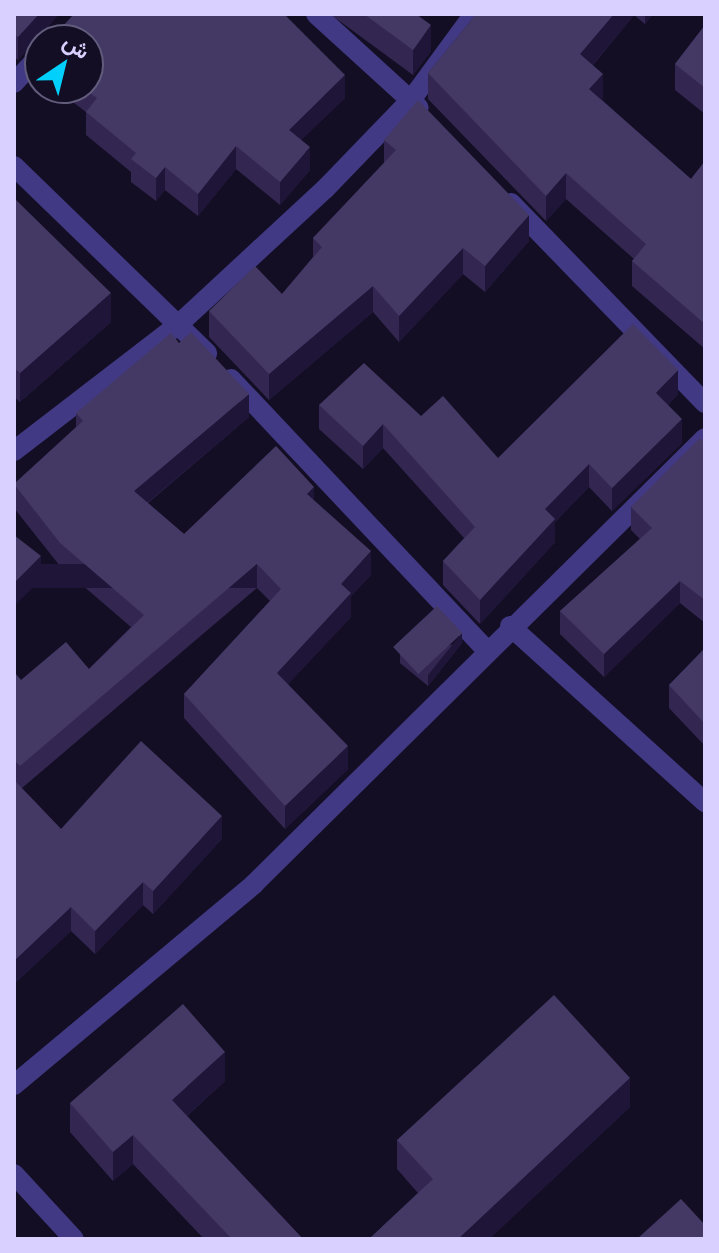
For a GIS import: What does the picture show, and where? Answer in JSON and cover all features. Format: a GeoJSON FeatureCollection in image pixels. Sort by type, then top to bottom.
{"type":"FeatureCollection","features":[{"type":"Feature","properties":{"kind":"street"},"geometry":{"type":"LineString","coordinates":[[316,14],[433,122]]}},
{"type":"Feature","properties":{"kind":"street"},"geometry":{"type":"LineString","coordinates":[[14,451],[179,324],[411,100],[474,14]]}},
{"type":"Feature","properties":{"kind":"street"},"geometry":{"type":"LineString","coordinates":[[14,166],[179,324],[486,650]]}},
{"type":"Feature","properties":{"kind":"street"},"geometry":{"type":"LineString","coordinates":[[498,190],[705,403]]}},
{"type":"Feature","properties":{"kind":"street"},"geometry":{"type":"LineString","coordinates":[[14,1085],[254,884],[510,626],[705,438]]}},
{"type":"Feature","properties":{"kind":"street"},"geometry":{"type":"LineString","coordinates":[[510,626],[705,802]]}},
{"type":"Feature","properties":{"kind":"street"},"geometry":{"type":"LineString","coordinates":[[14,1174],[74,1239]]}},
{"type":"Feature","properties":{"kind":"building"},"geometry":{"type":"Polygon","coordinates":[[[14,14],[39,14],[30,24],[24,24],[24,30],[18,37],[14,35],[14,14]]]}},
{"type":"Feature","properties":{"kind":"building"},"geometry":{"type":"Polygon","coordinates":[[[74,14],[284,14],[345,75],[289,130],[310,147],[280,182],[236,146],[198,194],[165,167],[156,178],[131,159],[136,153],[86,112],[92,104],[104,104],[104,24],[65,24],[74,14]]]}},
{"type":"Feature","properties":{"kind":"building"},"geometry":{"type":"Polygon","coordinates":[[[364,14],[416,14],[431,25],[413,50],[364,14]]]}},
{"type":"Feature","properties":{"kind":"building"},"geometry":{"type":"Polygon","coordinates":[[[476,14],[614,14],[580,54],[603,74],[589,89],[691,179],[705,161],[705,324],[632,261],[646,244],[566,173],[546,196],[428,73],[476,14]]]}},
{"type":"Feature","properties":{"kind":"building"},"geometry":{"type":"Polygon","coordinates":[[[705,25],[705,88],[675,64],[705,25]]]}},
{"type":"Feature","properties":{"kind":"building"},"geometry":{"type":"Polygon","coordinates":[[[418,100],[529,215],[485,266],[463,248],[399,316],[373,286],[269,374],[209,311],[255,266],[282,294],[322,247],[313,238],[396,150],[384,140],[418,100]]]}},
{"type":"Feature","properties":{"kind":"building"},"geometry":{"type":"Polygon","coordinates":[[[14,198],[111,293],[20,373],[14,368],[14,198]]]}},
{"type":"Feature","properties":{"kind":"building"},"geometry":{"type":"Polygon","coordinates":[[[633,324],[678,370],[656,393],[682,419],[612,488],[589,464],[545,509],[555,519],[480,600],[443,561],[475,527],[383,424],[363,446],[319,405],[364,363],[421,416],[443,396],[498,458],[633,324]]]}},
{"type":"Feature","properties":{"kind":"building"},"geometry":{"type":"Polygon","coordinates":[[[191,332],[249,394],[134,491],[184,534],[276,446],[314,487],[307,494],[371,551],[341,584],[351,593],[277,673],[348,746],[285,806],[184,694],[281,589],[257,564],[20,766],[14,760],[14,672],[21,680],[66,642],[89,669],[144,615],[60,543],[14,484],[83,421],[76,413],[171,333],[179,343],[191,332]]]}},
{"type":"Feature","properties":{"kind":"building"},"geometry":{"type":"Polygon","coordinates":[[[700,438],[705,443],[705,600],[680,581],[604,654],[560,611],[652,528],[631,507],[700,438]]]}},
{"type":"Feature","properties":{"kind":"building"},"geometry":{"type":"Polygon","coordinates":[[[14,535],[41,556],[14,583],[14,535]]]}},
{"type":"Feature","properties":{"kind":"building"},"geometry":{"type":"Polygon","coordinates":[[[437,606],[462,633],[418,674],[393,647],[437,606]]]}},
{"type":"Feature","properties":{"kind":"building"},"geometry":{"type":"Polygon","coordinates":[[[705,648],[705,724],[669,685],[705,648]]]}},
{"type":"Feature","properties":{"kind":"building"},"geometry":{"type":"Polygon","coordinates":[[[141,741],[222,816],[153,891],[143,882],[95,931],[71,907],[14,961],[14,780],[61,829],[141,741]]]}},
{"type":"Feature","properties":{"kind":"building"},"geometry":{"type":"Polygon","coordinates":[[[554,995],[630,1078],[458,1239],[369,1239],[433,1179],[397,1140],[554,995]]]}},
{"type":"Feature","properties":{"kind":"building"},"geometry":{"type":"Polygon","coordinates":[[[183,1004],[225,1052],[172,1100],[303,1239],[232,1239],[133,1135],[113,1152],[70,1103],[183,1004]]]}},
{"type":"Feature","properties":{"kind":"building"},"geometry":{"type":"Polygon","coordinates":[[[681,1199],[705,1225],[705,1239],[637,1239],[681,1199]]]}}]}
